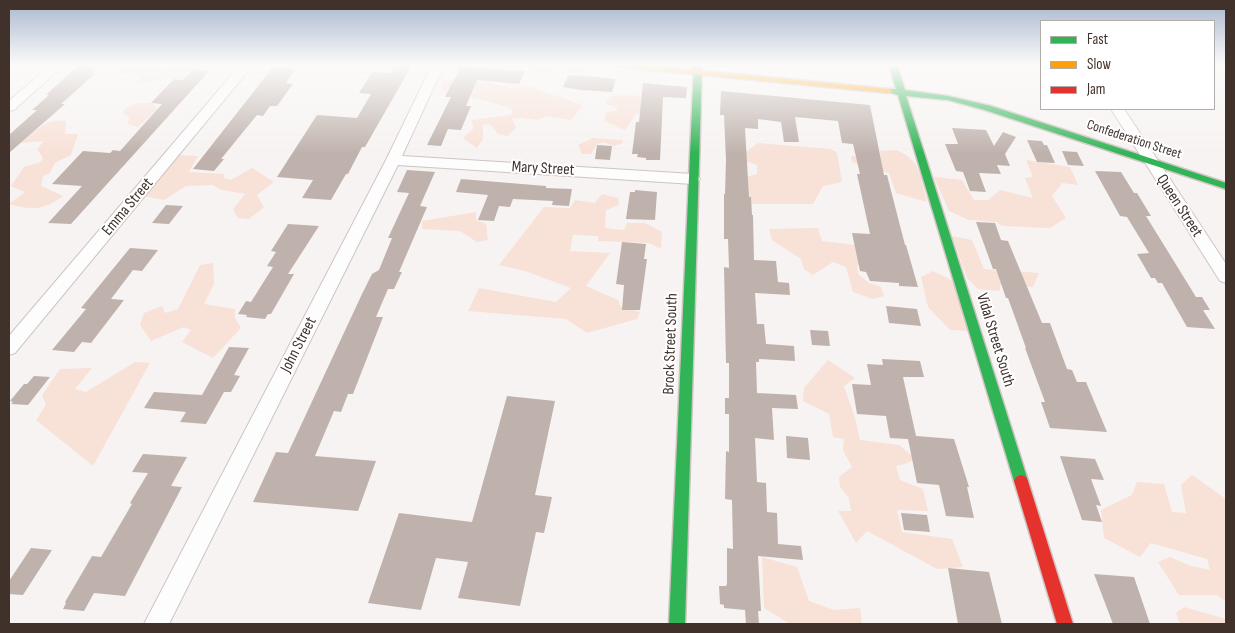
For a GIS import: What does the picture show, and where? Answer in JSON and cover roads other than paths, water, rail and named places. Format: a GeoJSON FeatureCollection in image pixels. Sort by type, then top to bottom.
{"type":"FeatureCollection","features":[{"type":"Feature","properties":{"kind":"main road","name":"Brock Street South"},"geometry":{"type":"LineString","coordinates":[[677,624],[697,95]]}},
{"type":"Feature","properties":{"kind":"main road","name":"Vidal Street South"},"geometry":{"type":"LineString","coordinates":[[903,95],[1064,624]]}},
{"type":"Feature","properties":{"kind":"main road","name":"Confederation Street"},"geometry":{"type":"LineString","coordinates":[[921,95],[948,98],[986,108],[1226,186]]}},
{"type":"Feature","properties":{"kind":"main road"},"geometry":{"type":"LineString","coordinates":[[952,95],[986,108]]}},
{"type":"Feature","properties":{"kind":"street"},"geometry":{"type":"LineString","coordinates":[[9,107],[24,95]]}},
{"type":"Feature","properties":{"kind":"street","name":"Emma Street"},"geometry":{"type":"LineString","coordinates":[[9,348],[222,95]]}},
{"type":"Feature","properties":{"kind":"street","name":"John Street"},"geometry":{"type":"LineString","coordinates":[[156,624],[393,160],[424,95]]}},
{"type":"Feature","properties":{"kind":"street","name":"Queen Street"},"geometry":{"type":"LineString","coordinates":[[1117,110],[1226,277]]}},
{"type":"Feature","properties":{"kind":"street","name":"Mary Street"},"geometry":{"type":"LineString","coordinates":[[393,160],[693,179]]}}]}
